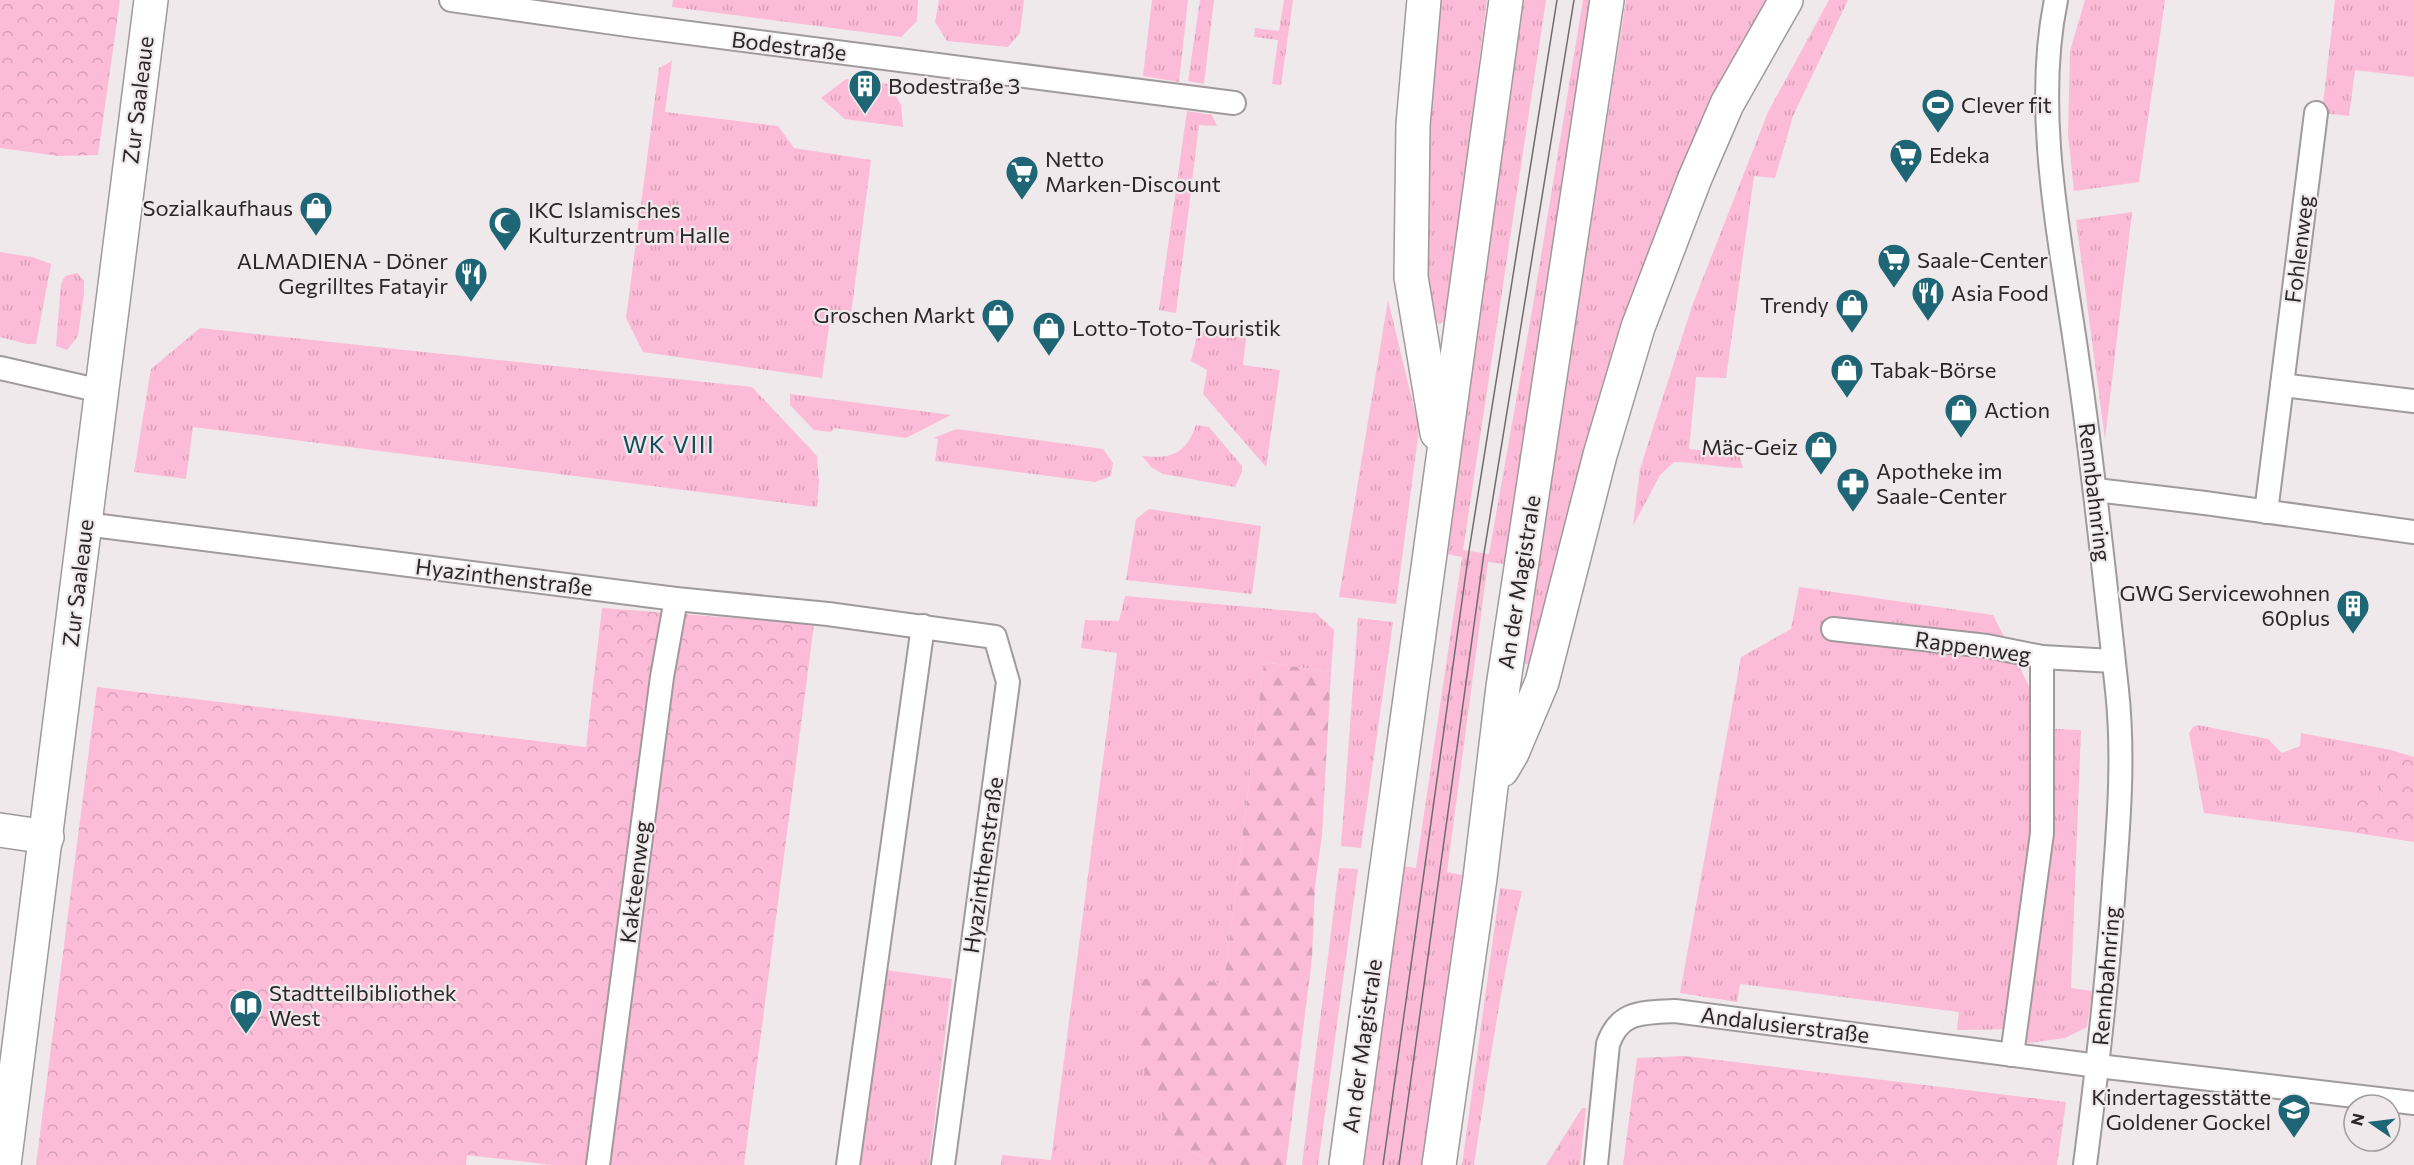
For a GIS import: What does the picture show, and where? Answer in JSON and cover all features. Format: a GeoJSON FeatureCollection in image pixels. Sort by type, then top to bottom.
{"type":"FeatureCollection","features":[{"type":"Feature","properties":{"kind":"main road","name":"Zur Saaleaue"},"geometry":{"type":"LineString","coordinates":[[4,1165],[151,0]]}},
{"type":"Feature","properties":{"kind":"main road"},"geometry":{"type":"LineString","coordinates":[[1424,0],[1413,125],[1411,277],[1442,468]]}},
{"type":"Feature","properties":{"kind":"main road","name":"An der Magistrale"},"geometry":{"type":"LineString","coordinates":[[1346,1165],[1506,0]]}},
{"type":"Feature","properties":{"kind":"main road","name":"An der Magistrale"},"geometry":{"type":"LineString","coordinates":[[1439,1165],[1503,687],[1607,0]]}},
{"type":"Feature","properties":{"kind":"main road"},"geometry":{"type":"LineString","coordinates":[[1491,787],[1512,753],[1542,682],[1600,455],[1646,305],[1695,178],[1727,104],[1786,0]]}},
{"type":"Feature","properties":{"kind":"main road"},"geometry":{"type":"LineString","coordinates":[[0,830],[47,837]]}},
{"type":"Feature","properties":{"kind":"street","name":"Bodestraße"},"geometry":{"type":"LineString","coordinates":[[452,0],[1234,103]]}},
{"type":"Feature","properties":{"kind":"street","name":"Rennbahnring"},"geometry":{"type":"LineString","coordinates":[[2056,0],[2048,51],[2048,133],[2056,207],[2096,490],[2118,693],[2119,818],[2109,965],[2085,1165]]}},
{"type":"Feature","properties":{"kind":"street","name":"Fohlenweg"},"geometry":{"type":"LineString","coordinates":[[2265,512],[2316,113]]}},
{"type":"Feature","properties":{"kind":"street"},"geometry":{"type":"LineString","coordinates":[[0,368],[101,391]]}},
{"type":"Feature","properties":{"kind":"street"},"geometry":{"type":"LineString","coordinates":[[2282,386],[2414,401]]}},
{"type":"Feature","properties":{"kind":"street"},"geometry":{"type":"LineString","coordinates":[[2096,490],[2414,532]]}},
{"type":"Feature","properties":{"kind":"street","name":"Hyazinthenstraße"},"geometry":{"type":"LineString","coordinates":[[85,524],[676,599],[924,626],[995,637],[1008,682],[943,1165]]}},
{"type":"Feature","properties":{"kind":"street","name":"Kakteenweg"},"geometry":{"type":"LineString","coordinates":[[598,1165],[662,677],[676,599]]}},
{"type":"Feature","properties":{"kind":"street"},"geometry":{"type":"LineString","coordinates":[[848,1165],[924,626]]}},
{"type":"Feature","properties":{"kind":"street","name":"Rappenweg"},"geometry":{"type":"LineString","coordinates":[[1833,629],[1987,646],[2042,657],[2113,661]]}},
{"type":"Feature","properties":{"kind":"street"},"geometry":{"type":"LineString","coordinates":[[2012,1055],[2042,833],[2042,657]]}},
{"type":"Feature","properties":{"kind":"street","name":"Andalusierstraße"},"geometry":{"type":"LineString","coordinates":[[1596,1165],[1608,1044],[1613,1030],[1624,1020],[1636,1014],[1682,1012],[2097,1066],[2414,1103]]}},
{"type":"Feature","properties":{"kind":"green space"},"geometry":{"type":"Polygon","coordinates":[[[0,0],[120,0],[98,155],[59,156],[0,148],[0,0]]]}},
{"type":"Feature","properties":{"kind":"green space"},"geometry":{"type":"Polygon","coordinates":[[[673,0],[918,0],[917,21],[901,37],[672,7],[673,0]]]}},
{"type":"Feature","properties":{"kind":"green space"},"geometry":{"type":"Polygon","coordinates":[[[939,0],[1024,0],[1020,33],[1008,47],[947,41],[935,22],[939,0]]]}},
{"type":"Feature","properties":{"kind":"green space"},"geometry":{"type":"Polygon","coordinates":[[[1152,0],[1188,0],[1179,82],[1143,76],[1152,0]]]}},
{"type":"Feature","properties":{"kind":"green space"},"geometry":{"type":"Polygon","coordinates":[[[1200,0],[1214,0],[1204,84],[1188,81],[1200,0]]]}},
{"type":"Feature","properties":{"kind":"green space"},"geometry":{"type":"Polygon","coordinates":[[[1284,0],[1293,0],[1281,85],[1272,84],[1278,40],[1254,37],[1255,28],[1279,31],[1284,0]]]}},
{"type":"Feature","properties":{"kind":"green space"},"geometry":{"type":"Polygon","coordinates":[[[1435,0],[1487,0],[1446,321],[1439,324],[1434,320],[1422,243],[1435,0]]]}},
{"type":"Feature","properties":{"kind":"green space"},"geometry":{"type":"Polygon","coordinates":[[[1524,0],[1546,0],[1463,550],[1489,554],[1583,0],[1593,0],[1504,564],[1488,562],[1447,872],[1462,875],[1423,1165],[1360,1165],[1403,866],[1416,868],[1462,557],[1446,554],[1524,0]]]}},
{"type":"Feature","properties":{"kind":"green space"},"geometry":{"type":"Polygon","coordinates":[[[1626,0],[1768,0],[1530,665],[1522,663],[1626,0]]]}},
{"type":"Feature","properties":{"kind":"green space"},"geometry":{"type":"Polygon","coordinates":[[[1829,0],[1848,0],[1793,116],[1775,178],[1754,176],[1726,378],[1696,377],[1689,449],[1739,454],[1743,468],[1674,462],[1660,475],[1633,526],[1640,469],[1692,306],[1768,112],[1829,0]]]}},
{"type":"Feature","properties":{"kind":"green space"},"geometry":{"type":"Polygon","coordinates":[[[2085,0],[2165,0],[2139,182],[2074,191],[2068,135],[2070,51],[2085,0]]]}},
{"type":"Feature","properties":{"kind":"green space"},"geometry":{"type":"Polygon","coordinates":[[[2335,0],[2414,0],[2414,77],[2355,70],[2349,116],[2322,113],[2335,0]]]}},
{"type":"Feature","properties":{"kind":"green space"},"geometry":{"type":"Polygon","coordinates":[[[672,61],[665,112],[778,126],[794,148],[871,160],[850,322],[830,319],[822,378],[643,352],[626,318],[659,68],[672,61]]]}},
{"type":"Feature","properties":{"kind":"green space"},"geometry":{"type":"Polygon","coordinates":[[[846,79],[889,84],[901,105],[903,127],[845,119],[821,98],[846,79]]]}},
{"type":"Feature","properties":{"kind":"green space"},"geometry":{"type":"Polygon","coordinates":[[[1187,111],[1212,115],[1217,126],[1199,125],[1176,313],[1159,310],[1187,111]]]}},
{"type":"Feature","properties":{"kind":"green space"},"geometry":{"type":"Polygon","coordinates":[[[2132,212],[2105,439],[2076,220],[2132,212]]]}},
{"type":"Feature","properties":{"kind":"green space"},"geometry":{"type":"Polygon","coordinates":[[[0,252],[32,257],[51,264],[36,344],[0,337],[0,252]]]}},
{"type":"Feature","properties":{"kind":"green space"},"geometry":{"type":"Polygon","coordinates":[[[77,273],[84,281],[84,293],[78,336],[67,350],[56,346],[61,284],[65,276],[77,273]]]}},
{"type":"Feature","properties":{"kind":"green space"},"geometry":{"type":"Polygon","coordinates":[[[1388,300],[1419,429],[1396,604],[1339,597],[1388,300]]]}},
{"type":"Feature","properties":{"kind":"green space"},"geometry":{"type":"Polygon","coordinates":[[[200,328],[752,387],[817,456],[819,482],[817,507],[193,427],[186,479],[134,472],[151,369],[200,328]]]}},
{"type":"Feature","properties":{"kind":"green space"},"geometry":{"type":"Polygon","coordinates":[[[1198,331],[1246,338],[1243,365],[1280,370],[1266,467],[1203,394],[1207,370],[1191,361],[1198,331]]]}},
{"type":"Feature","properties":{"kind":"green space"},"geometry":{"type":"Polygon","coordinates":[[[790,394],[951,415],[906,438],[834,428],[831,432],[814,430],[790,405],[790,394]]]}},
{"type":"Feature","properties":{"kind":"green space"},"geometry":{"type":"Polygon","coordinates":[[[1196,425],[1209,427],[1242,466],[1242,472],[1235,487],[1163,474],[1151,467],[1142,456],[1162,456],[1176,452],[1188,442],[1196,425]]]}},
{"type":"Feature","properties":{"kind":"green space"},"geometry":{"type":"Polygon","coordinates":[[[957,429],[1103,449],[1113,463],[1111,476],[1095,482],[935,461],[938,439],[933,438],[957,429]]]}},
{"type":"Feature","properties":{"kind":"green space"},"geometry":{"type":"Polygon","coordinates":[[[1149,509],[1261,526],[1252,594],[1126,580],[1136,519],[1149,509]]]}},
{"type":"Feature","properties":{"kind":"green space"},"geometry":{"type":"Polygon","coordinates":[[[1799,587],[1993,615],[2033,694],[2032,728],[2081,730],[2071,988],[2092,991],[2087,1027],[2065,1038],[2028,1043],[2022,1029],[1957,1030],[1959,1012],[1740,984],[1737,1002],[1680,993],[1741,657],[1791,629],[1799,587]]]}},
{"type":"Feature","properties":{"kind":"green space"},"geometry":{"type":"Polygon","coordinates":[[[1125,596],[1316,613],[1334,630],[1331,672],[1264,662],[1224,985],[1165,973],[1148,1079],[1172,1139],[1215,1165],[1001,1165],[1002,1155],[1051,1160],[1117,653],[1081,648],[1085,620],[1119,621],[1125,596]]]}},
{"type":"Feature","properties":{"kind":"green space"},"geometry":{"type":"Polygon","coordinates":[[[602,608],[814,624],[744,1165],[552,1165],[467,1155],[466,1165],[36,1165],[97,687],[586,747],[602,608]]]}},
{"type":"Feature","properties":{"kind":"green space"},"geometry":{"type":"Polygon","coordinates":[[[1358,618],[1393,622],[1361,848],[1341,846],[1358,618]]]}},
{"type":"Feature","properties":{"kind":"green space"},"geometry":{"type":"Polygon","coordinates":[[[1264,662],[1331,672],[1322,835],[1315,886],[1312,958],[1286,1165],[1215,1165],[1172,1139],[1134,1046],[1140,981],[1165,973],[1224,984],[1264,662]]]}},
{"type":"Feature","properties":{"kind":"green space"},"geometry":{"type":"Polygon","coordinates":[[[2198,725],[2268,739],[2282,753],[2300,746],[2301,733],[2391,750],[2380,800],[2357,800],[2351,832],[2204,813],[2189,733],[2193,727],[2198,725]]]}},
{"type":"Feature","properties":{"kind":"green space"},"geometry":{"type":"Polygon","coordinates":[[[2391,750],[2414,757],[2414,842],[2351,832],[2357,799],[2380,800],[2391,750]]]}},
{"type":"Feature","properties":{"kind":"green space"},"geometry":{"type":"Polygon","coordinates":[[[1339,868],[1358,869],[1318,1165],[1302,1165],[1339,868]]]}},
{"type":"Feature","properties":{"kind":"green space"},"geometry":{"type":"Polygon","coordinates":[[[1500,888],[1522,891],[1501,993],[1474,1165],[1462,1165],[1500,888]]]}},
{"type":"Feature","properties":{"kind":"green space"},"geometry":{"type":"Polygon","coordinates":[[[885,970],[952,979],[929,1165],[858,1165],[885,970]]]}},
{"type":"Feature","properties":{"kind":"green space"},"geometry":{"type":"Polygon","coordinates":[[[1685,1056],[2066,1102],[2057,1165],[1623,1165],[1637,1058],[1685,1056]]]}},
{"type":"Feature","properties":{"kind":"green space"},"geometry":{"type":"Polygon","coordinates":[[[1582,1108],[1586,1108],[1580,1165],[1546,1165],[1582,1108]]]}},
{"type":"Feature","properties":{"kind":"tram line"},"geometry":{"type":"LineString","coordinates":[[1383,1165],[1469,551],[1557,0]]}},
{"type":"Feature","properties":{"kind":"tram line"},"geometry":{"type":"LineString","coordinates":[[1399,1165],[1484,553],[1574,0]]}},
{"type":"Feature","properties":{"kind":"place","name":"Bodestraße 3"},"geometry":{"type":"Point","coordinates":[865,115]}},
{"type":"Feature","properties":{"kind":"place","name":"Clever fit"},"geometry":{"type":"Point","coordinates":[1938,134]}},
{"type":"Feature","properties":{"kind":"place","name":"Edeka"},"geometry":{"type":"Point","coordinates":[1906,184]}},
{"type":"Feature","properties":{"kind":"place","name":"Netto Marken-Discount"},"geometry":{"type":"Point","coordinates":[1022,201]}},
{"type":"Feature","properties":{"kind":"place","name":"Sozialkaufhaus"},"geometry":{"type":"Point","coordinates":[316,237]}},
{"type":"Feature","properties":{"kind":"place","name":"IKC Islamisches Kulturzentrum Halle"},"geometry":{"type":"Point","coordinates":[505,252]}},
{"type":"Feature","properties":{"kind":"place","name":"Saale-Center"},"geometry":{"type":"Point","coordinates":[1894,289]}},
{"type":"Feature","properties":{"kind":"place","name":"ALMADIENA - Döner Gegrilltes Fatayir"},"geometry":{"type":"Point","coordinates":[471,303]}},
{"type":"Feature","properties":{"kind":"place","name":"Asia Food"},"geometry":{"type":"Point","coordinates":[1928,322]}},
{"type":"Feature","properties":{"kind":"place","name":"Trendy"},"geometry":{"type":"Point","coordinates":[1852,334]}},
{"type":"Feature","properties":{"kind":"place","name":"Groschen Markt"},"geometry":{"type":"Point","coordinates":[998,344]}},
{"type":"Feature","properties":{"kind":"place","name":"Lotto-Toto-Touristik"},"geometry":{"type":"Point","coordinates":[1049,357]}},
{"type":"Feature","properties":{"kind":"place","name":"Tabak-Börse"},"geometry":{"type":"Point","coordinates":[1847,399]}},
{"type":"Feature","properties":{"kind":"place","name":"Action"},"geometry":{"type":"Point","coordinates":[1961,439]}},
{"type":"Feature","properties":{"kind":"place","name":"Mäc-Geiz"},"geometry":{"type":"Point","coordinates":[1821,476]}},
{"type":"Feature","properties":{"kind":"place","name":"Apotheke im Saale-Center"},"geometry":{"type":"Point","coordinates":[1853,513]}},
{"type":"Feature","properties":{"kind":"place","name":"GWG Servicewohnen 60plus"},"geometry":{"type":"Point","coordinates":[2353,635]}},
{"type":"Feature","properties":{"kind":"place","name":"Stadtteilbibliothek West"},"geometry":{"type":"Point","coordinates":[246,1035]}},
{"type":"Feature","properties":{"kind":"place","name":"Kindertagesstätte Goldener Gockel"},"geometry":{"type":"Point","coordinates":[2294,1139]}},
{"type":"Feature","properties":{"kind":"district","name":"WK VIII"},"geometry":{"type":"Point","coordinates":[669,445]}}]}
